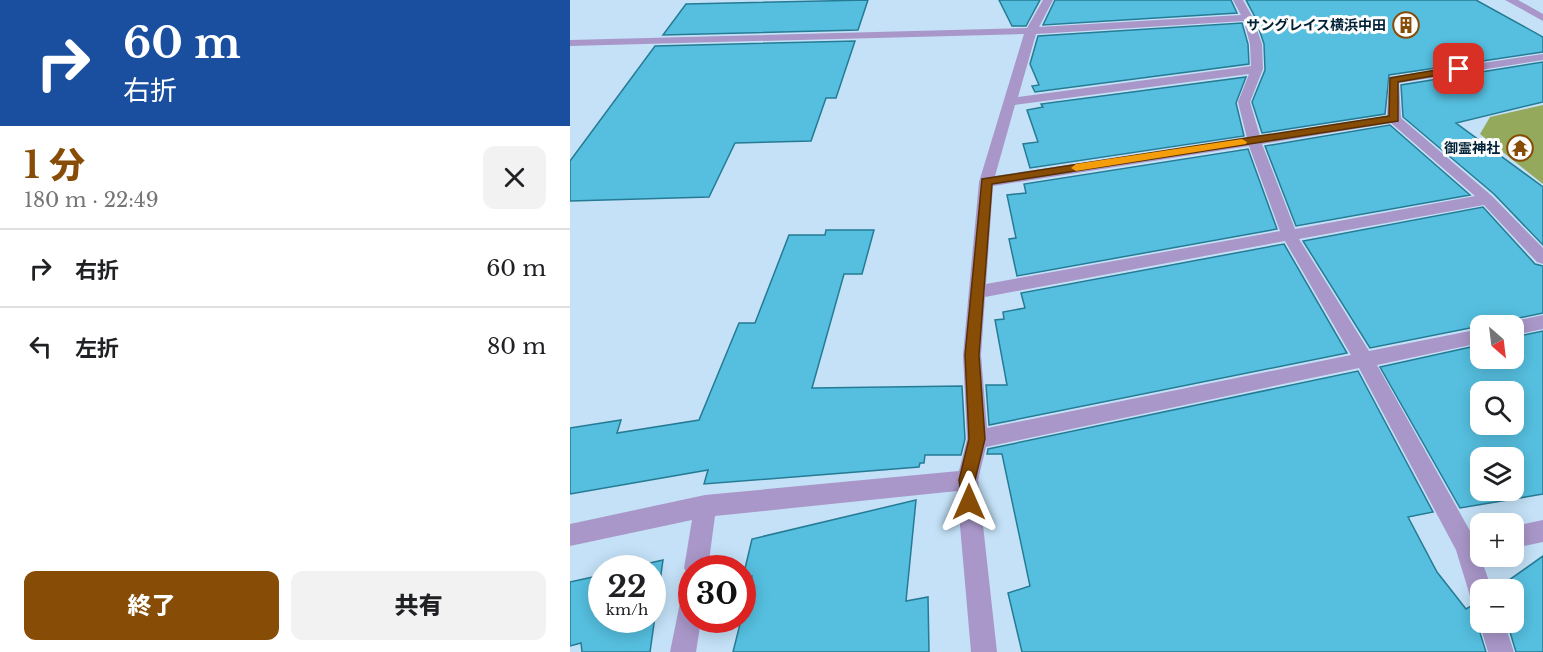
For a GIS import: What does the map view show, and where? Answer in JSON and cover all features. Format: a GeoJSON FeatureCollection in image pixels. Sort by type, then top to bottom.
{"type":"FeatureCollection","features":[{"type":"Feature","properties":{"kind":"street"},"geometry":{"type":"LineString","coordinates":[[984,652],[967,480],[977,439],[972,355],[986,182],[1031,31],[1048,0]]}},
{"type":"Feature","properties":{"kind":"street"},"geometry":{"type":"LineString","coordinates":[[1238,0],[1248,18],[1256,44],[1257,69],[1244,102],[1254,140],[1289,236],[1470,540]]}},
{"type":"Feature","properties":{"kind":"street"},"geometry":{"type":"LineString","coordinates":[[1510,0],[1543,18]]}},
{"type":"Feature","properties":{"kind":"street"},"geometry":{"type":"LineString","coordinates":[[570,43],[1031,31],[1248,18]]}},
{"type":"Feature","properties":{"kind":"street"},"geometry":{"type":"LineString","coordinates":[[1543,57],[1393,80],[1394,118],[1487,199],[1543,258]]}},
{"type":"Feature","properties":{"kind":"street"},"geometry":{"type":"LineString","coordinates":[[1011,102],[1257,69]]}},
{"type":"Feature","properties":{"kind":"street"},"geometry":{"type":"LineString","coordinates":[[986,182],[1394,118]]}},
{"type":"Feature","properties":{"kind":"street"},"geometry":{"type":"LineString","coordinates":[[978,292],[1487,199]]}},
{"type":"Feature","properties":{"kind":"street"},"geometry":{"type":"LineString","coordinates":[[1524,326],[1543,322]]}},
{"type":"Feature","properties":{"kind":"street"},"geometry":{"type":"LineString","coordinates":[[977,439],[1470,338]]}},
{"type":"Feature","properties":{"kind":"street"},"geometry":{"type":"LineString","coordinates":[[570,535],[705,506],[967,480]]}},
{"type":"Feature","properties":{"kind":"street"},"geometry":{"type":"LineString","coordinates":[[698,555],[705,506]]}},
{"type":"Feature","properties":{"kind":"street"},"geometry":{"type":"LineString","coordinates":[[1524,535],[1543,531]]}},
{"type":"Feature","properties":{"kind":"street"},"geometry":{"type":"LineString","coordinates":[[683,652],[686,633]]}},
{"type":"Feature","properties":{"kind":"street"},"geometry":{"type":"LineString","coordinates":[[1495,633],[1501,652]]}},
{"type":"Feature","properties":{"kind":"green space","name":"御霊神社"},"geometry":{"type":"Polygon","coordinates":[[[1543,105],[1543,184],[1480,134],[1490,117],[1543,105]]]}},
{"type":"Feature","properties":{"kind":"building"},"geometry":{"type":"Polygon","coordinates":[[[868,0],[858,30],[663,35],[686,4],[868,0]]]}},
{"type":"Feature","properties":{"kind":"building"},"geometry":{"type":"Polygon","coordinates":[[[999,0],[1040,0],[1026,26],[1012,26],[999,0]]]}},
{"type":"Feature","properties":{"kind":"building"},"geometry":{"type":"Polygon","coordinates":[[[1055,0],[1231,0],[1237,13],[1043,25],[1055,0]]]}},
{"type":"Feature","properties":{"kind":"building"},"geometry":{"type":"Polygon","coordinates":[[[1246,0],[1476,0],[1543,37],[1543,52],[1389,75],[1385,114],[1262,133],[1252,102],[1265,70],[1264,44],[1255,17],[1246,0]]]}},
{"type":"Feature","properties":{"kind":"building"},"geometry":{"type":"Polygon","coordinates":[[[1242,23],[1248,44],[1249,64],[1035,92],[1032,86],[1039,85],[1030,64],[1038,36],[1242,23]]]}},
{"type":"Feature","properties":{"kind":"building"},"geometry":{"type":"Polygon","coordinates":[[[855,41],[836,98],[826,98],[811,141],[735,143],[709,197],[570,201],[570,161],[655,46],[855,41]]]}},
{"type":"Feature","properties":{"kind":"building"},"geometry":{"type":"Polygon","coordinates":[[[1543,62],[1543,102],[1456,123],[1543,187],[1543,245],[1494,194],[1403,117],[1401,85],[1543,62]]]}},
{"type":"Feature","properties":{"kind":"building"},"geometry":{"type":"Polygon","coordinates":[[[1246,77],[1236,103],[1244,136],[1030,168],[1023,144],[1038,142],[1027,110],[1043,107],[1041,104],[1246,77]]]}},
{"type":"Feature","properties":{"kind":"building"},"geometry":{"type":"Polygon","coordinates":[[[1390,125],[1470,195],[1296,226],[1265,146],[1390,125]]]}},
{"type":"Feature","properties":{"kind":"building"},"geometry":{"type":"Polygon","coordinates":[[[1248,149],[1277,229],[1017,276],[1009,239],[1016,238],[1007,195],[1026,193],[1024,184],[1248,149]]]}},
{"type":"Feature","properties":{"kind":"building"},"geometry":{"type":"Polygon","coordinates":[[[1483,207],[1535,264],[1543,266],[1543,313],[1524,317],[1524,315],[1470,315],[1470,328],[1370,348],[1303,241],[1483,207]]]}},
{"type":"Feature","properties":{"kind":"building"},"geometry":{"type":"Polygon","coordinates":[[[826,230],[874,230],[862,274],[844,274],[812,388],[962,386],[965,439],[961,455],[925,455],[924,463],[920,463],[919,467],[704,484],[708,470],[570,494],[570,428],[621,420],[617,433],[699,420],[739,323],[755,323],[789,235],[825,235],[826,230]]]}},
{"type":"Feature","properties":{"kind":"building"},"geometry":{"type":"Polygon","coordinates":[[[1284,244],[1347,353],[989,425],[986,385],[1007,385],[995,320],[1004,319],[1003,312],[1025,308],[1021,293],[1284,244]]]}},
{"type":"Feature","properties":{"kind":"building"},"geometry":{"type":"Polygon","coordinates":[[[1543,331],[1543,494],[1524,497],[1524,447],[1470,447],[1470,501],[1502,501],[1460,508],[1380,367],[1470,347],[1470,369],[1524,369],[1524,335],[1543,331]]]}},
{"type":"Feature","properties":{"kind":"building"},"geometry":{"type":"Polygon","coordinates":[[[1358,371],[1433,512],[1408,517],[1437,572],[1466,609],[1470,607],[1470,633],[1480,633],[1486,652],[1022,652],[1008,593],[1030,586],[1002,454],[987,454],[988,449],[1358,371]]]}},
{"type":"Feature","properties":{"kind":"building"},"geometry":{"type":"Polygon","coordinates":[[[916,500],[906,601],[928,597],[929,652],[733,652],[738,633],[756,633],[756,555],[748,555],[752,539],[916,500]]]}},
{"type":"Feature","properties":{"kind":"building"},"geometry":{"type":"Polygon","coordinates":[[[1543,556],[1543,652],[1516,652],[1510,633],[1524,633],[1524,579],[1511,579],[1543,556]]]}},
{"type":"Feature","properties":{"kind":"building"},"geometry":{"type":"Polygon","coordinates":[[[588,578],[588,633],[653,633],[650,652],[582,652],[581,643],[570,646],[570,582],[588,578]]]}},
{"type":"Feature","properties":{"kind":"slow traffic"},"geometry":{"type":"LineString","coordinates":[[1076,168],[1242,142]]}},
{"type":"Feature","properties":{"kind":"place","name":"サングレイス横浜中田"},"geometry":{"type":"Point","coordinates":[1406,25]}},
{"type":"Feature","properties":{"kind":"place","name":"御霊神社"},"geometry":{"type":"Point","coordinates":[1520,148]}},
{"type":"Feature","properties":{"kind":"route"},"geometry":{"type":"LineString","coordinates":[[969,502],[967,480],[977,439],[972,355],[986,182],[1394,118],[1393,80],[1459,69]]}}]}
